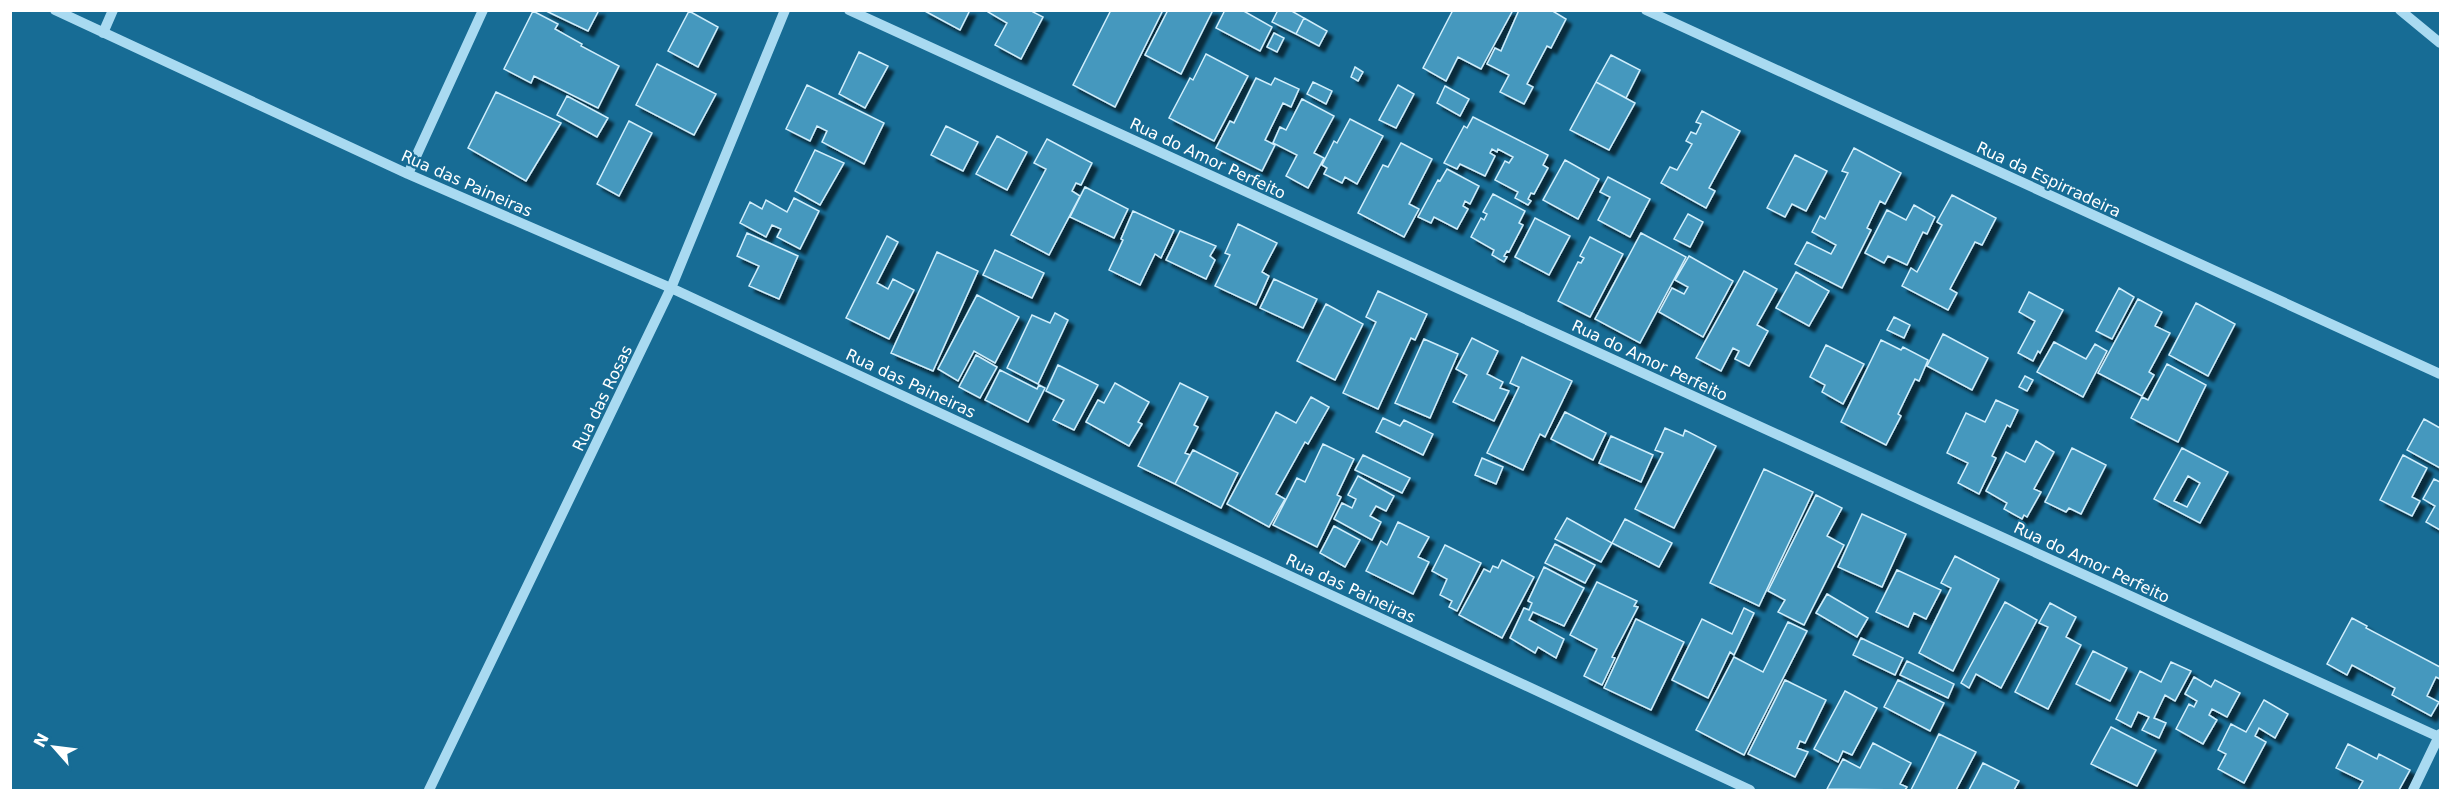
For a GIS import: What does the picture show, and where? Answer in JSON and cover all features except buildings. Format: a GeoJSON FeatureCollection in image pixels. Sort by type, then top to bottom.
{"type":"FeatureCollection","features":[{"type":"Feature","properties":{"kind":"street","name":"Rua das Paineiras"},"geometry":{"type":"LineString","coordinates":[[55,10],[408,174],[671,288],[1750,790]]}},
{"type":"Feature","properties":{"kind":"street"},"geometry":{"type":"LineString","coordinates":[[103,33],[113,10]]}},
{"type":"Feature","properties":{"kind":"street"},"geometry":{"type":"LineString","coordinates":[[408,174],[483,10]]}},
{"type":"Feature","properties":{"kind":"street","name":"Rua das Rosas"},"geometry":{"type":"LineString","coordinates":[[429,790],[671,288],[785,10]]}},
{"type":"Feature","properties":{"kind":"street","name":"Rua do Amor Perfeito"},"geometry":{"type":"LineString","coordinates":[[849,10],[2440,736]]}},
{"type":"Feature","properties":{"kind":"street","name":"Rua da Espirradeira"},"geometry":{"type":"LineString","coordinates":[[1646,10],[2440,374]]}},
{"type":"Feature","properties":{"kind":"street"},"geometry":{"type":"LineString","coordinates":[[2400,10],[2440,43]]}},
{"type":"Feature","properties":{"kind":"street"},"geometry":{"type":"LineString","coordinates":[[2414,790],[2440,736]]}}]}
